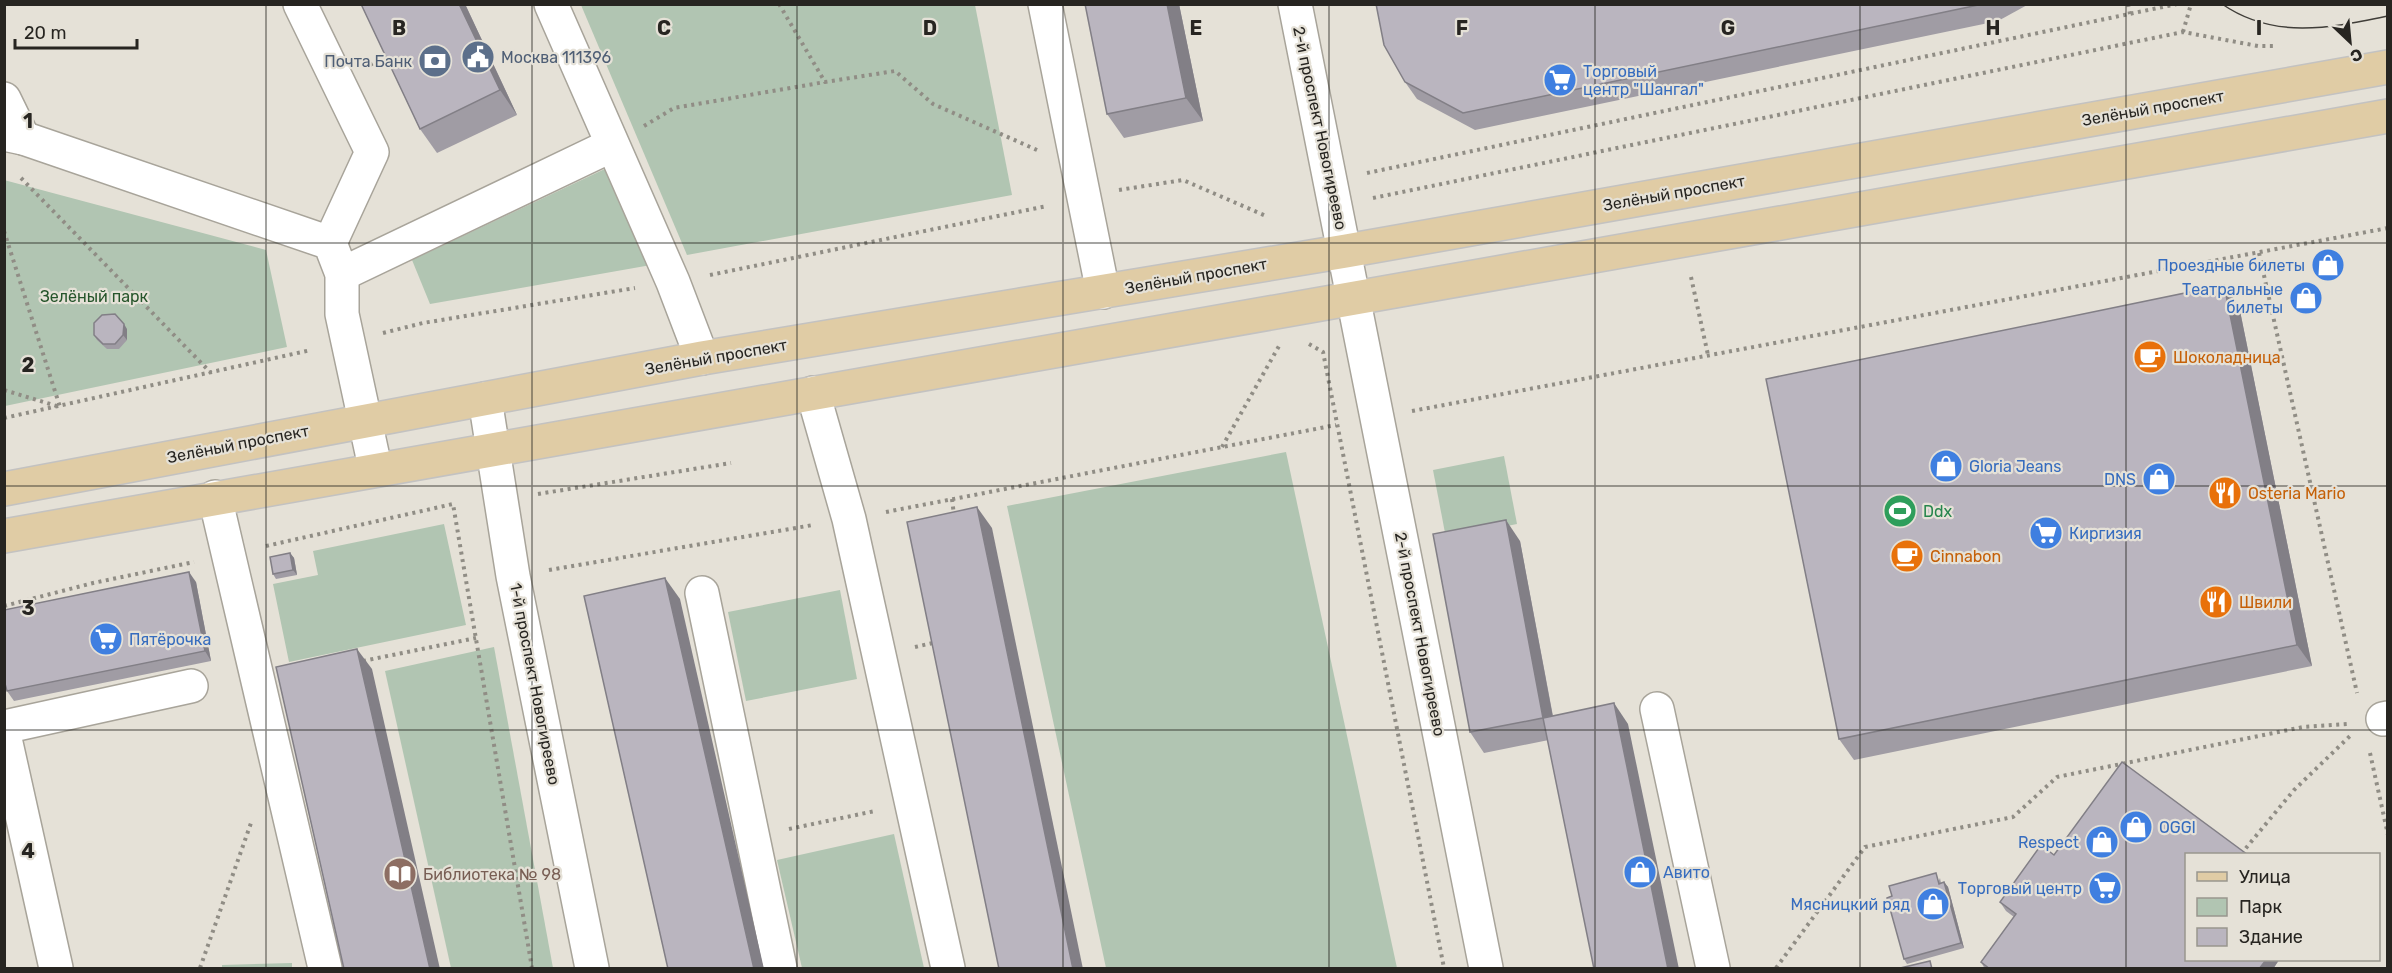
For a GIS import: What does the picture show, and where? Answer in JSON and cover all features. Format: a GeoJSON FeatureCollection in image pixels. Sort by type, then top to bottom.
{"type":"FeatureCollection","features":[{"type":"Feature","properties":{"kind":"main road","name":"Зелёный проспект"},"geometry":{"type":"LineString","coordinates":[[4,489],[702,358],[1346,251],[2388,67]]}},
{"type":"Feature","properties":{"kind":"main road"},"geometry":{"type":"LineString","coordinates":[[4,536],[492,446],[813,393],[2388,116]]}},
{"type":"Feature","properties":{"kind":"street"},"geometry":{"type":"LineString","coordinates":[[300,4],[372,152],[330,243],[342,274],[342,314],[375,467]]}},
{"type":"Feature","properties":{"kind":"street"},"geometry":{"type":"LineString","coordinates":[[551,4],[673,282],[702,358]]}},
{"type":"Feature","properties":{"kind":"street"},"geometry":{"type":"LineString","coordinates":[[1045,4],[1103,292]]}},
{"type":"Feature","properties":{"kind":"street","name":"2-й проспект Новогиреево"},"geometry":{"type":"LineString","coordinates":[[1295,4],[1346,251],[1486,969]]}},
{"type":"Feature","properties":{"kind":"street"},"geometry":{"type":"LineString","coordinates":[[4,99],[14,136],[330,243]]}},
{"type":"Feature","properties":{"kind":"street"},"geometry":{"type":"LineString","coordinates":[[342,274],[612,145]]}},
{"type":"Feature","properties":{"kind":"street"},"geometry":{"type":"LineString","coordinates":[[813,393],[849,519],[948,969]]}},
{"type":"Feature","properties":{"kind":"street","name":"1-й проспект Новогиреево"},"geometry":{"type":"LineString","coordinates":[[485,399],[513,576],[592,969]]}},
{"type":"Feature","properties":{"kind":"street"},"geometry":{"type":"LineString","coordinates":[[215,498],[325,969]]}},
{"type":"Feature","properties":{"kind":"street"},"geometry":{"type":"LineString","coordinates":[[702,593],[780,969]]}},
{"type":"Feature","properties":{"kind":"street"},"geometry":{"type":"LineString","coordinates":[[4,727],[191,686]]}},
{"type":"Feature","properties":{"kind":"street"},"geometry":{"type":"LineString","coordinates":[[1657,709],[1713,969]]}},
{"type":"Feature","properties":{"kind":"street"},"geometry":{"type":"LineString","coordinates":[[4,734],[56,969]]}},
{"type":"Feature","properties":{"kind":"path"},"geometry":{"type":"LineString","coordinates":[[780,4],[825,82]]}},
{"type":"Feature","properties":{"kind":"path"},"geometry":{"type":"LineString","coordinates":[[2128,4],[2130,14]]}},
{"type":"Feature","properties":{"kind":"path"},"geometry":{"type":"LineString","coordinates":[[1363,173],[2177,4]]}},
{"type":"Feature","properties":{"kind":"path"},"geometry":{"type":"LineString","coordinates":[[2183,32],[2191,4]]}},
{"type":"Feature","properties":{"kind":"path"},"geometry":{"type":"LineString","coordinates":[[1368,199],[2183,32],[2258,46],[2282,46]]}},
{"type":"Feature","properties":{"kind":"path"},"geometry":{"type":"LineString","coordinates":[[612,145],[674,108],[896,71],[933,104],[1081,184]]}},
{"type":"Feature","properties":{"kind":"path"},"geometry":{"type":"LineString","coordinates":[[13,170],[211,373]]}},
{"type":"Feature","properties":{"kind":"path"},"geometry":{"type":"LineString","coordinates":[[4,418],[211,373],[423,323],[673,282],[1081,184],[1183,180],[1266,216]]}},
{"type":"Feature","properties":{"kind":"path"},"geometry":{"type":"LineString","coordinates":[[1407,412],[2388,228]]}},
{"type":"Feature","properties":{"kind":"path"},"geometry":{"type":"LineString","coordinates":[[4,231],[60,407]]}},
{"type":"Feature","properties":{"kind":"path"},"geometry":{"type":"LineString","coordinates":[[1683,241],[1708,355]]}},
{"type":"Feature","properties":{"kind":"path"},"geometry":{"type":"LineString","coordinates":[[2259,253],[2378,720],[2388,835]]}},
{"type":"Feature","properties":{"kind":"path"},"geometry":{"type":"LineString","coordinates":[[1221,447],[1282,342]]}},
{"type":"Feature","properties":{"kind":"path"},"geometry":{"type":"LineString","coordinates":[[1306,342],[1323,352],[1444,969]]}},
{"type":"Feature","properties":{"kind":"path"},"geometry":{"type":"LineString","coordinates":[[4,390],[60,407]]}},
{"type":"Feature","properties":{"kind":"path"},"geometry":{"type":"LineString","coordinates":[[952,499],[955,520]]}},
{"type":"Feature","properties":{"kind":"path"},"geometry":{"type":"LineString","coordinates":[[468,583],[532,969]]}},
{"type":"Feature","properties":{"kind":"path"},"geometry":{"type":"LineString","coordinates":[[879,655],[938,642],[936,630]]}},
{"type":"Feature","properties":{"kind":"path"},"geometry":{"type":"LineString","coordinates":[[351,664],[476,638]]}},
{"type":"Feature","properties":{"kind":"path"},"geometry":{"type":"LineString","coordinates":[[2242,853],[2294,790],[2378,720]]}},
{"type":"Feature","properties":{"kind":"path"},"geometry":{"type":"LineString","coordinates":[[1776,969],[1865,847],[2013,817],[2057,777],[2303,727],[2378,720]]}},
{"type":"Feature","properties":{"kind":"path"},"geometry":{"type":"LineString","coordinates":[[753,837],[912,803]]}},
{"type":"Feature","properties":{"kind":"path"},"geometry":{"type":"LineString","coordinates":[[200,969],[253,819]]}},
{"type":"Feature","properties":{"kind":"green space"},"geometry":{"type":"Polygon","coordinates":[[[581,5],[975,5],[1012,195],[687,255],[581,5]]]}},
{"type":"Feature","properties":{"kind":"green space"},"geometry":{"type":"Polygon","coordinates":[[[609,167],[651,265],[430,304],[412,260],[609,167]]]}},
{"type":"Feature","properties":{"kind":"green space","name":"Зелёный парк"},"geometry":{"type":"Polygon","coordinates":[[[4,180],[266,250],[287,347],[5,406],[4,180]]]}},
{"type":"Feature","properties":{"kind":"green space"},"geometry":{"type":"Polygon","coordinates":[[[1286,452],[1397,968],[1106,968],[1007,506],[1286,452]]]}},
{"type":"Feature","properties":{"kind":"green space"},"geometry":{"type":"Polygon","coordinates":[[[1504,456],[1517,524],[1446,538],[1433,470],[1504,456]]]}},
{"type":"Feature","properties":{"kind":"green space"},"geometry":{"type":"Polygon","coordinates":[[[444,524],[466,625],[289,662],[273,584],[318,575],[313,551],[444,524]]]}},
{"type":"Feature","properties":{"kind":"green space"},"geometry":{"type":"Polygon","coordinates":[[[840,590],[857,679],[746,701],[728,612],[840,590]]]}},
{"type":"Feature","properties":{"kind":"green space"},"geometry":{"type":"Polygon","coordinates":[[[494,647],[553,968],[451,968],[385,671],[494,647]]]}},
{"type":"Feature","properties":{"kind":"green space"},"geometry":{"type":"Polygon","coordinates":[[[894,834],[924,968],[802,968],[777,860],[894,834]]]}},
{"type":"Feature","properties":{"kind":"green space"},"geometry":{"type":"Polygon","coordinates":[[[292,963],[292,968],[222,968],[222,965],[292,963]]]}},
{"type":"Feature","properties":{"kind":"building"},"geometry":{"type":"Polygon","coordinates":[[[361,4],[459,4],[500,90],[420,129],[361,4]]]}},
{"type":"Feature","properties":{"kind":"building"},"geometry":{"type":"Polygon","coordinates":[[[1085,4],[1167,4],[1186,98],[1107,114],[1085,4]]]}},
{"type":"Feature","properties":{"kind":"building","name":"Торговый центр \"Шангал\""},"geometry":{"type":"Polygon","coordinates":[[[1376,4],[1983,4],[1463,113],[1405,82],[1384,45],[1376,4]]]}},
{"type":"Feature","properties":{"kind":"building","name":"Киргизия"},"geometry":{"type":"Polygon","coordinates":[[[2224,285],[2297,645],[1839,739],[1766,379],[2224,285]]]}},
{"type":"Feature","properties":{"kind":"building"},"geometry":{"type":"Polygon","coordinates":[[[115,314],[124,324],[123,335],[115,344],[103,344],[94,335],[94,323],[102,315],[115,314]]]}},
{"type":"Feature","properties":{"kind":"building"},"geometry":{"type":"Polygon","coordinates":[[[977,507],[1073,969],[999,969],[907,522],[977,507]]]}},
{"type":"Feature","properties":{"kind":"building"},"geometry":{"type":"Polygon","coordinates":[[[1506,520],[1543,718],[1470,732],[1433,534],[1506,520]]]}},
{"type":"Feature","properties":{"kind":"building"},"geometry":{"type":"Polygon","coordinates":[[[290,553],[293,570],[273,574],[270,557],[290,553]]]}},
{"type":"Feature","properties":{"kind":"building","name":"Пятёрочка"},"geometry":{"type":"Polygon","coordinates":[[[189,572],[205,651],[7,691],[4,680],[4,610],[189,572]]]}},
{"type":"Feature","properties":{"kind":"building"},"geometry":{"type":"Polygon","coordinates":[[[665,578],[754,969],[668,969],[584,596],[665,578]]]}},
{"type":"Feature","properties":{"kind":"building"},"geometry":{"type":"Polygon","coordinates":[[[357,649],[430,969],[344,969],[276,667],[357,649]]]}},
{"type":"Feature","properties":{"kind":"building"},"geometry":{"type":"Polygon","coordinates":[[[1614,703],[1668,969],[1594,969],[1543,718],[1614,703]]]}},
{"type":"Feature","properties":{"kind":"building","name":"Торговый центр"},"geometry":{"type":"Polygon","coordinates":[[[2122,762],[2245,853],[2185,853],[2185,961],[2265,961],[2259,969],[1990,969],[1981,962],[2016,914],[2000,902],[2041,845],[2054,855],[2122,762]]]}},
{"type":"Feature","properties":{"kind":"building"},"geometry":{"type":"Polygon","coordinates":[[[1936,873],[1939,884],[1944,882],[1961,943],[1904,959],[1887,898],[1892,896],[1889,886],[1936,873]]]}},
{"type":"Feature","properties":{"kind":"building"},"geometry":{"type":"Polygon","coordinates":[[[1930,961],[1932,969],[1896,969],[1930,961]]]}},
{"type":"Feature","properties":{"kind":"tram line"},"geometry":{"type":"LineString","coordinates":[[2222,4],[2262,23],[2282,27],[2324,27],[2388,16]]}},
{"type":"Feature","properties":{"kind":"tram line"},"geometry":{"type":"LineString","coordinates":[[2318,4],[2328,4]]}},
{"type":"Feature","properties":{"kind":"place","name":"Москва 111396"},"geometry":{"type":"Point","coordinates":[478,57]}},
{"type":"Feature","properties":{"kind":"place","name":"Почта Банк"},"geometry":{"type":"Point","coordinates":[435,61]}},
{"type":"Feature","properties":{"kind":"place","name":"Торговый центр \"Шангал\""},"geometry":{"type":"Point","coordinates":[1560,80]}},
{"type":"Feature","properties":{"kind":"place","name":"Проездные билеты"},"geometry":{"type":"Point","coordinates":[2328,265]}},
{"type":"Feature","properties":{"kind":"place","name":"Театральные билеты"},"geometry":{"type":"Point","coordinates":[2306,298]}},
{"type":"Feature","properties":{"kind":"place","name":"Шоколадница"},"geometry":{"type":"Point","coordinates":[2150,357]}},
{"type":"Feature","properties":{"kind":"place","name":"Gloria Jeans"},"geometry":{"type":"Point","coordinates":[1946,466]}},
{"type":"Feature","properties":{"kind":"place","name":"DNS"},"geometry":{"type":"Point","coordinates":[2159,479]}},
{"type":"Feature","properties":{"kind":"place","name":"Osteria Mario"},"geometry":{"type":"Point","coordinates":[2225,493]}},
{"type":"Feature","properties":{"kind":"place","name":"Ddx"},"geometry":{"type":"Point","coordinates":[1900,511]}},
{"type":"Feature","properties":{"kind":"place","name":"Киргизия"},"geometry":{"type":"Point","coordinates":[2046,533]}},
{"type":"Feature","properties":{"kind":"place","name":"Cinnabon"},"geometry":{"type":"Point","coordinates":[1907,556]}},
{"type":"Feature","properties":{"kind":"place","name":"Швили"},"geometry":{"type":"Point","coordinates":[2216,602]}},
{"type":"Feature","properties":{"kind":"place","name":"Пятёрочка"},"geometry":{"type":"Point","coordinates":[106,639]}},
{"type":"Feature","properties":{"kind":"place","name":"OGGI"},"geometry":{"type":"Point","coordinates":[2136,827]}},
{"type":"Feature","properties":{"kind":"place","name":"Respect"},"geometry":{"type":"Point","coordinates":[2102,842]}},
{"type":"Feature","properties":{"kind":"place","name":"Авито"},"geometry":{"type":"Point","coordinates":[1640,872]}},
{"type":"Feature","properties":{"kind":"place","name":"Библиотека № 98"},"geometry":{"type":"Point","coordinates":[400,874]}},
{"type":"Feature","properties":{"kind":"place","name":"Торговый центр"},"geometry":{"type":"Point","coordinates":[2105,888]}},
{"type":"Feature","properties":{"kind":"place","name":"Мясницкий ряд"},"geometry":{"type":"Point","coordinates":[1933,904]}}]}
